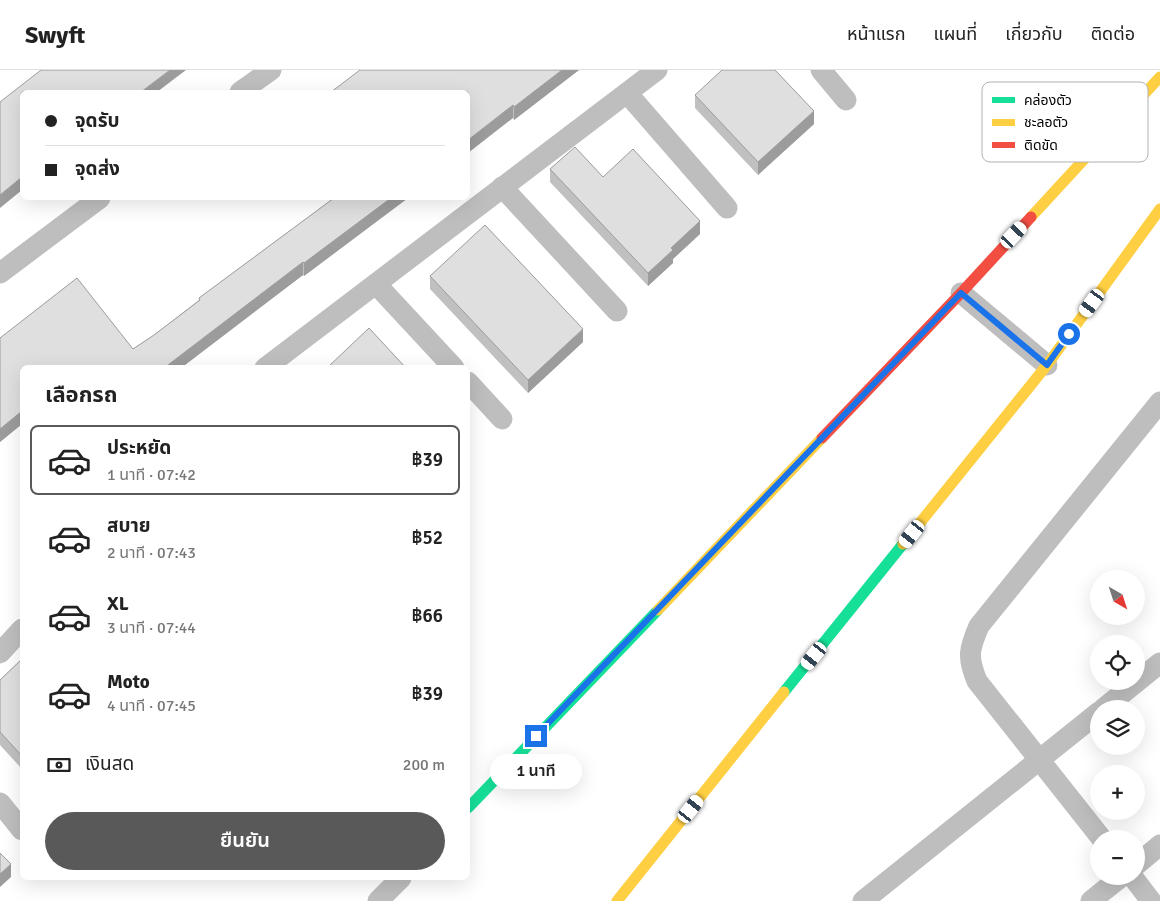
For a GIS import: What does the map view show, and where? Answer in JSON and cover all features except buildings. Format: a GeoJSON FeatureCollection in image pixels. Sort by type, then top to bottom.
{"type":"FeatureCollection","features":[{"type":"Feature","properties":{"kind":"street"},"geometry":{"type":"LineString","coordinates":[[243,90],[271,70]]}},
{"type":"Feature","properties":{"kind":"street"},"geometry":{"type":"LineString","coordinates":[[269,365],[657,70]]}},
{"type":"Feature","properties":{"kind":"street"},"geometry":{"type":"LineString","coordinates":[[821,70],[846,100]]}},
{"type":"Feature","properties":{"kind":"street"},"geometry":{"type":"LineString","coordinates":[[1148,90],[1160,77]]}},
{"type":"Feature","properties":{"kind":"street"},"geometry":{"type":"LineString","coordinates":[[628,92],[727,208]]}},
{"type":"Feature","properties":{"kind":"street"},"geometry":{"type":"LineString","coordinates":[[470,806],[961,293],[1082,162]]}},
{"type":"Feature","properties":{"kind":"street"},"geometry":{"type":"LineString","coordinates":[[502,187],[617,310]]}},
{"type":"Feature","properties":{"kind":"street"},"geometry":{"type":"LineString","coordinates":[[0,273],[97,200]]}},
{"type":"Feature","properties":{"kind":"street"},"geometry":{"type":"LineString","coordinates":[[617,901],[1047,365],[1160,209]]}},
{"type":"Feature","properties":{"kind":"street"},"geometry":{"type":"LineString","coordinates":[[376,284],[451,365]]}},
{"type":"Feature","properties":{"kind":"street"},"geometry":{"type":"LineString","coordinates":[[961,293],[1047,365]]}},
{"type":"Feature","properties":{"kind":"street"},"geometry":{"type":"LineString","coordinates":[[470,384],[502,419]]}},
{"type":"Feature","properties":{"kind":"street"},"geometry":{"type":"LineString","coordinates":[[1095,830],[977,680],[970,664],[970,647],[979,626],[1160,402]]}},
{"type":"Feature","properties":{"kind":"street"},"geometry":{"type":"LineString","coordinates":[[0,653],[20,631]]}},
{"type":"Feature","properties":{"kind":"street"},"geometry":{"type":"LineString","coordinates":[[1114,700],[1160,663]]}},
{"type":"Feature","properties":{"kind":"street"},"geometry":{"type":"LineString","coordinates":[[863,901],[1090,719]]}},
{"type":"Feature","properties":{"kind":"street"},"geometry":{"type":"LineString","coordinates":[[0,803],[20,828]]}},
{"type":"Feature","properties":{"kind":"street"},"geometry":{"type":"LineString","coordinates":[[1145,858],[1160,846]]}},
{"type":"Feature","properties":{"kind":"street"},"geometry":{"type":"LineString","coordinates":[[378,901],[399,880]]}},
{"type":"Feature","properties":{"kind":"street"},"geometry":{"type":"LineString","coordinates":[[1091,901],[1111,885]]}},
{"type":"Feature","properties":{"kind":"street"},"geometry":{"type":"LineString","coordinates":[[1139,885],[1151,901]]}},
{"type":"Feature","properties":{"kind":"traffic: fast"},"geometry":{"type":"LineString","coordinates":[[784,692],[903,544]]}},
{"type":"Feature","properties":{"kind":"traffic: fast"},"geometry":{"type":"LineString","coordinates":[[470,806],[658,610]]}},
{"type":"Feature","properties":{"kind":"traffic: slow"},"geometry":{"type":"LineString","coordinates":[[1148,90],[1160,77]]}},
{"type":"Feature","properties":{"kind":"traffic: slow"},"geometry":{"type":"LineString","coordinates":[[1031,217],[1082,162]]}},
{"type":"Feature","properties":{"kind":"traffic: slow"},"geometry":{"type":"LineString","coordinates":[[903,544],[1047,365],[1160,209]]}},
{"type":"Feature","properties":{"kind":"traffic: slow"},"geometry":{"type":"LineString","coordinates":[[658,610],[822,438]]}},
{"type":"Feature","properties":{"kind":"traffic: slow"},"geometry":{"type":"LineString","coordinates":[[617,901],[784,692]]}},
{"type":"Feature","properties":{"kind":"traffic: jam"},"geometry":{"type":"LineString","coordinates":[[822,438],[1031,217]]}},
{"type":"Feature","properties":{"kind":"route"},"geometry":{"type":"LineString","coordinates":[[536,736],[961,293],[1047,365],[1069,334]]}}]}
